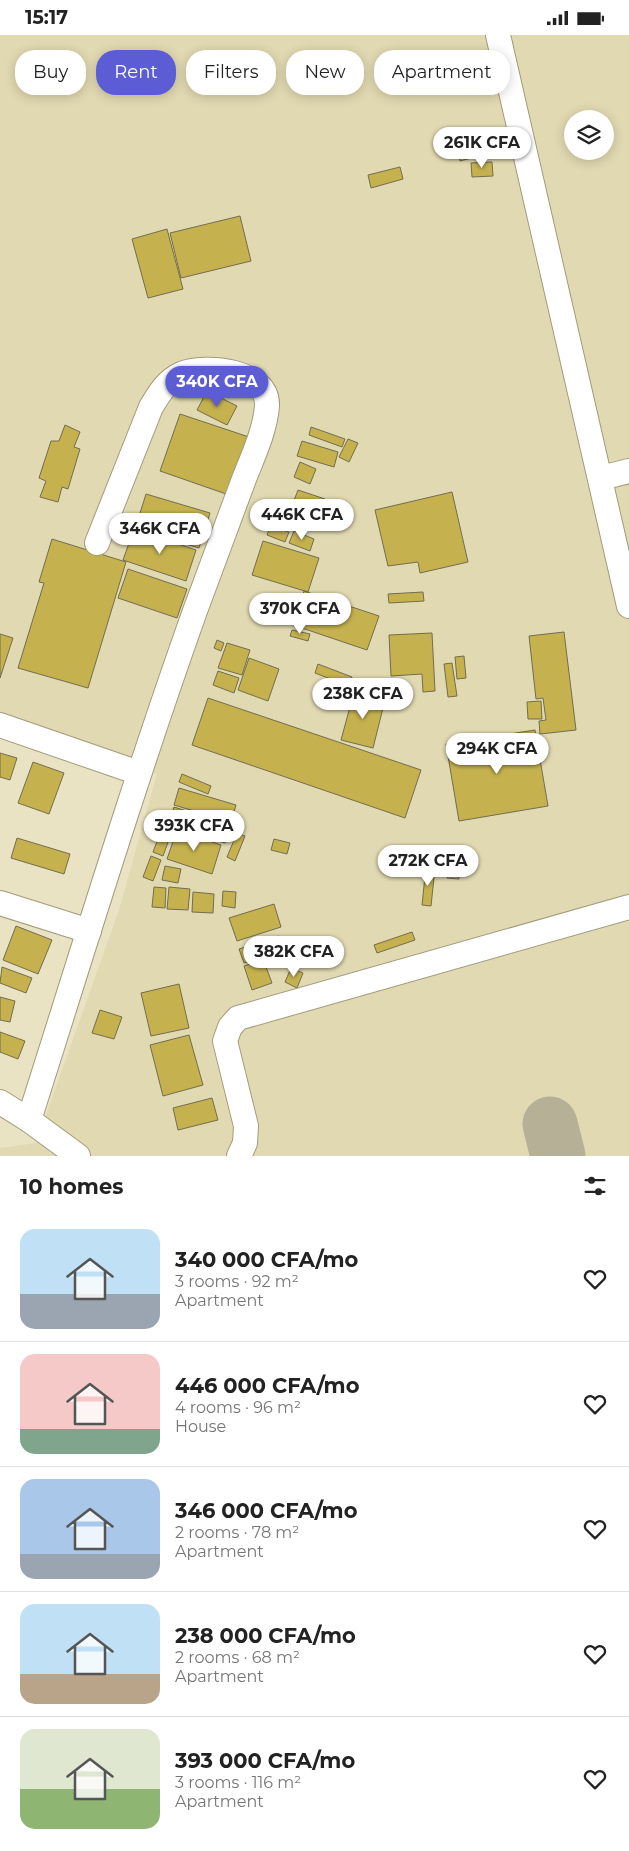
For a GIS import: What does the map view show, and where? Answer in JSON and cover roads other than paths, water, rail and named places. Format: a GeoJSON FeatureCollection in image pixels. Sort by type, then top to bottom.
{"type":"FeatureCollection","features":[{"type":"Feature","properties":{"kind":"street"},"geometry":{"type":"LineString","coordinates":[[498,35],[629,606]]}},
{"type":"Feature","properties":{"kind":"street"},"geometry":{"type":"LineString","coordinates":[[29,1119],[140,773],[195,611],[260,436],[267,403],[261,388],[243,374],[205,369],[181,374],[163,387],[151,407],[96,543]]}},
{"type":"Feature","properties":{"kind":"street"},"geometry":{"type":"LineString","coordinates":[[601,478],[629,471]]}},
{"type":"Feature","properties":{"kind":"street"},"geometry":{"type":"LineString","coordinates":[[0,725],[140,773]]}},
{"type":"Feature","properties":{"kind":"street"},"geometry":{"type":"LineString","coordinates":[[0,903],[89,931]]}},
{"type":"Feature","properties":{"kind":"street"},"geometry":{"type":"LineString","coordinates":[[239,1156],[245,1143],[246,1126],[225,1041],[230,1027],[238,1018],[629,907]]}},
{"type":"Feature","properties":{"kind":"street"},"geometry":{"type":"LineString","coordinates":[[0,1102],[29,1119],[78,1156]]}}]}
